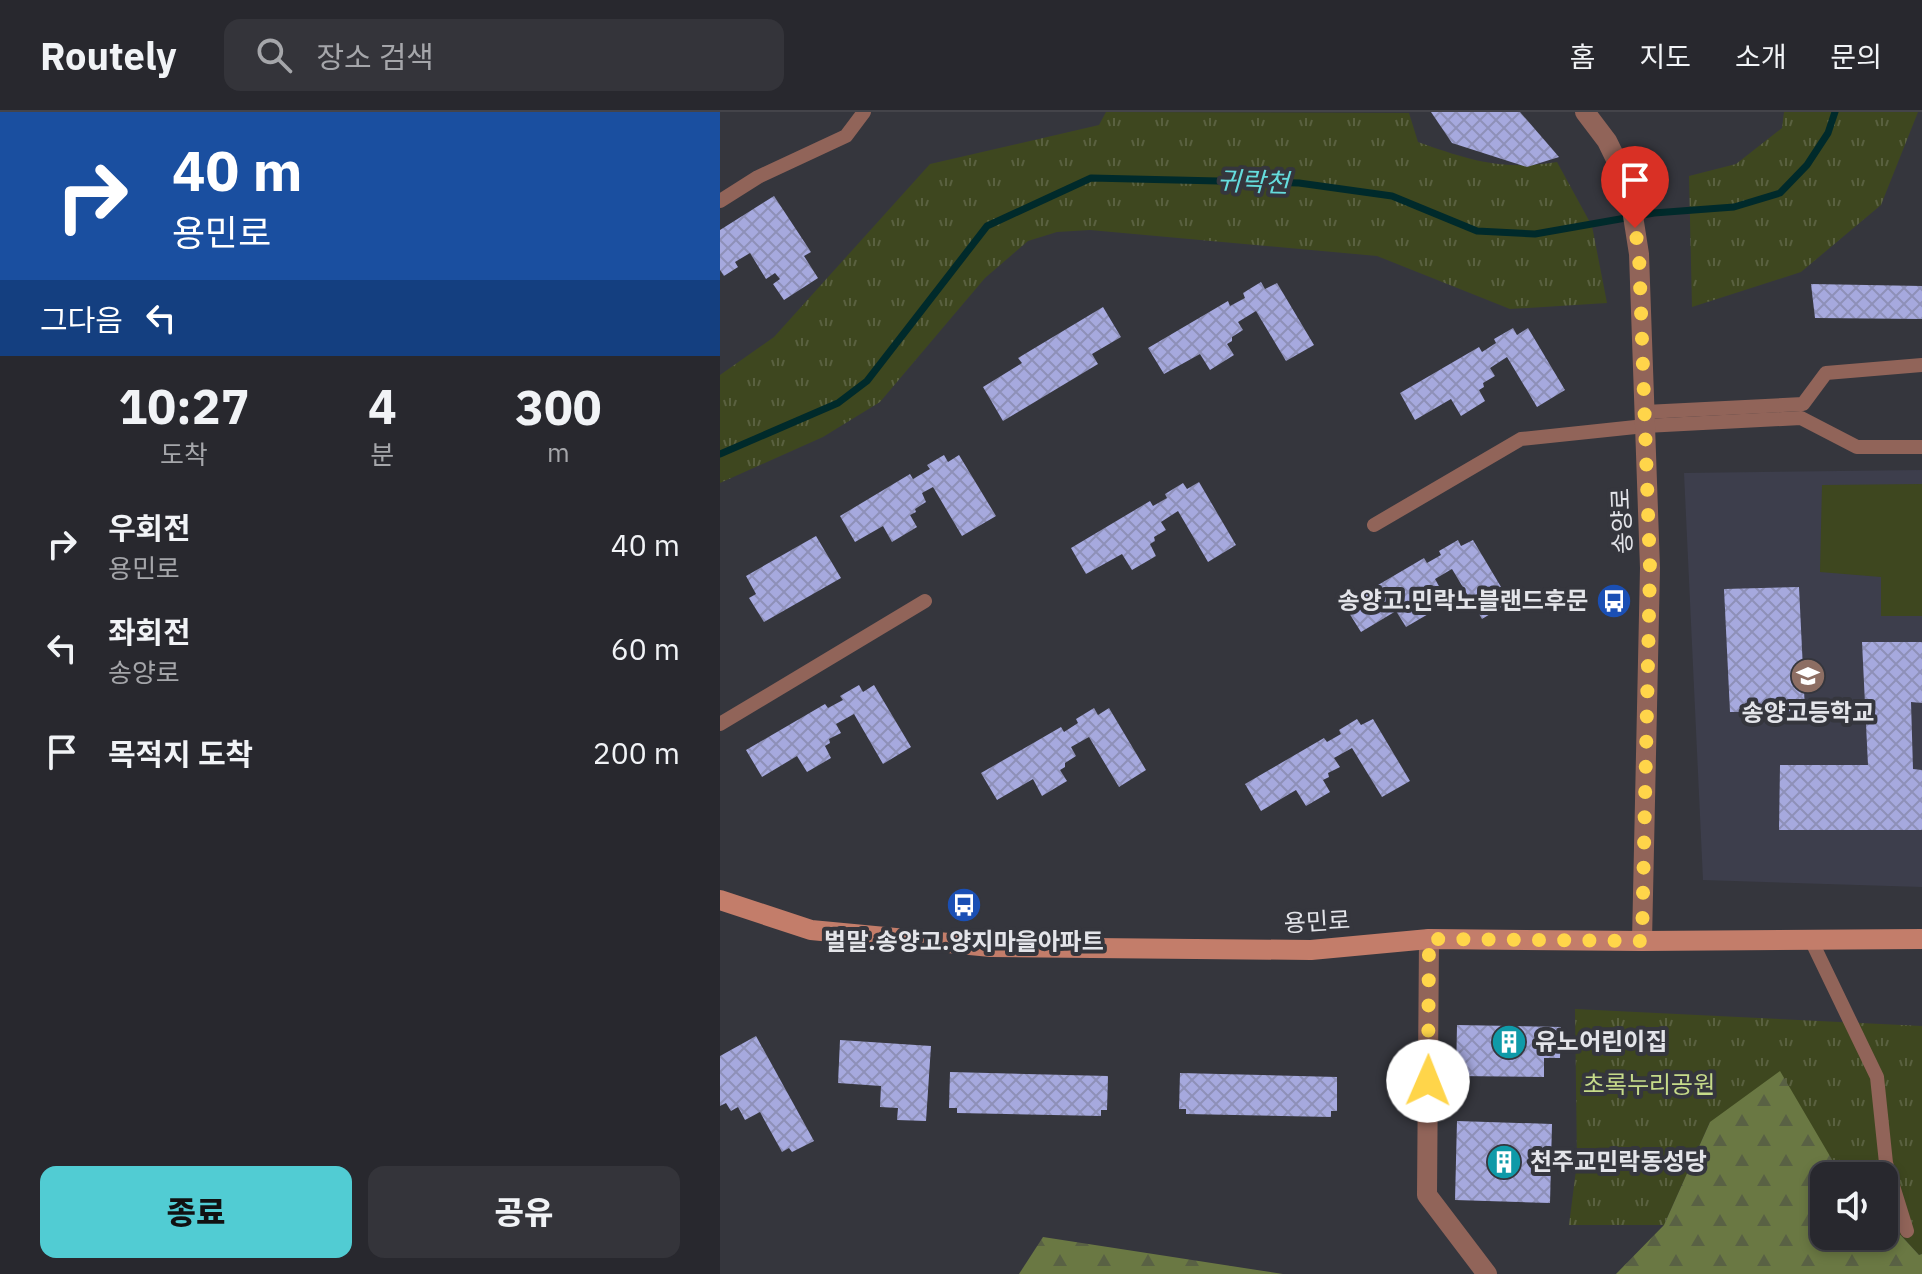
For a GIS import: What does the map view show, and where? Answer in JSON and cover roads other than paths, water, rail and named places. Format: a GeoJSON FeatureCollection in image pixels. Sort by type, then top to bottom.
{"type":"FeatureCollection","features":[{"type":"Feature","properties":{"kind":"street","name":"송양로"},"geometry":{"type":"LineString","coordinates":[[1585,112],[1607,141],[1628,184],[1639,254],[1650,568],[1642,941]]}},
{"type":"Feature","properties":{"kind":"street","name":"용민로"},"geometry":{"type":"LineString","coordinates":[[720,900],[811,930],[991,947],[1311,950],[1429,939],[1922,939]]}},
{"type":"Feature","properties":{"kind":"street"},"geometry":{"type":"LineString","coordinates":[[1429,939],[1427,1195],[1487,1274]]}},
{"type":"Feature","properties":{"kind":"lane"},"geometry":{"type":"LineString","coordinates":[[720,201],[758,177],[846,136],[864,112]]}},
{"type":"Feature","properties":{"kind":"lane"},"geometry":{"type":"LineString","coordinates":[[1374,525],[1521,439],[1645,419],[1803,404],[1826,373],[1922,365]]}},
{"type":"Feature","properties":{"kind":"lane"},"geometry":{"type":"LineString","coordinates":[[1645,419],[1801,418],[1857,447],[1922,447]]}},
{"type":"Feature","properties":{"kind":"lane"},"geometry":{"type":"LineString","coordinates":[[720,738],[720,724],[925,601]]}},
{"type":"Feature","properties":{"kind":"lane"},"geometry":{"type":"LineString","coordinates":[[1811,940],[1877,1077],[1886,1163],[1907,1231]]}},
{"type":"Feature","properties":{"kind":"waterway","name":"귀락천"},"geometry":{"type":"LineString","coordinates":[[720,454],[838,403],[867,381],[987,226],[1091,178],[1299,183],[1392,196],[1477,231],[1535,234],[1654,213],[1734,207],[1780,193],[1807,165],[1828,133],[1835,112]]}},
{"type":"Feature","properties":{"kind":"place","name":"송양고.민락노블랜드후문"},"geometry":{"type":"Point","coordinates":[1614,601]}},
{"type":"Feature","properties":{"kind":"place","name":"송양고등학교"},"geometry":{"type":"Point","coordinates":[1808,676]}},
{"type":"Feature","properties":{"kind":"place","name":"벌말.송양고.양지마을아파트"},"geometry":{"type":"Point","coordinates":[964,905]}},
{"type":"Feature","properties":{"kind":"place","name":"유노어린이집"},"geometry":{"type":"Point","coordinates":[1509,1042]}},
{"type":"Feature","properties":{"kind":"place","name":"천주교민락동성당"},"geometry":{"type":"Point","coordinates":[1504,1162]}},
{"type":"Feature","properties":{"kind":"park label","name":"초록누리공원"},"geometry":{"type":"Point","coordinates":[1649,1085]}}]}
